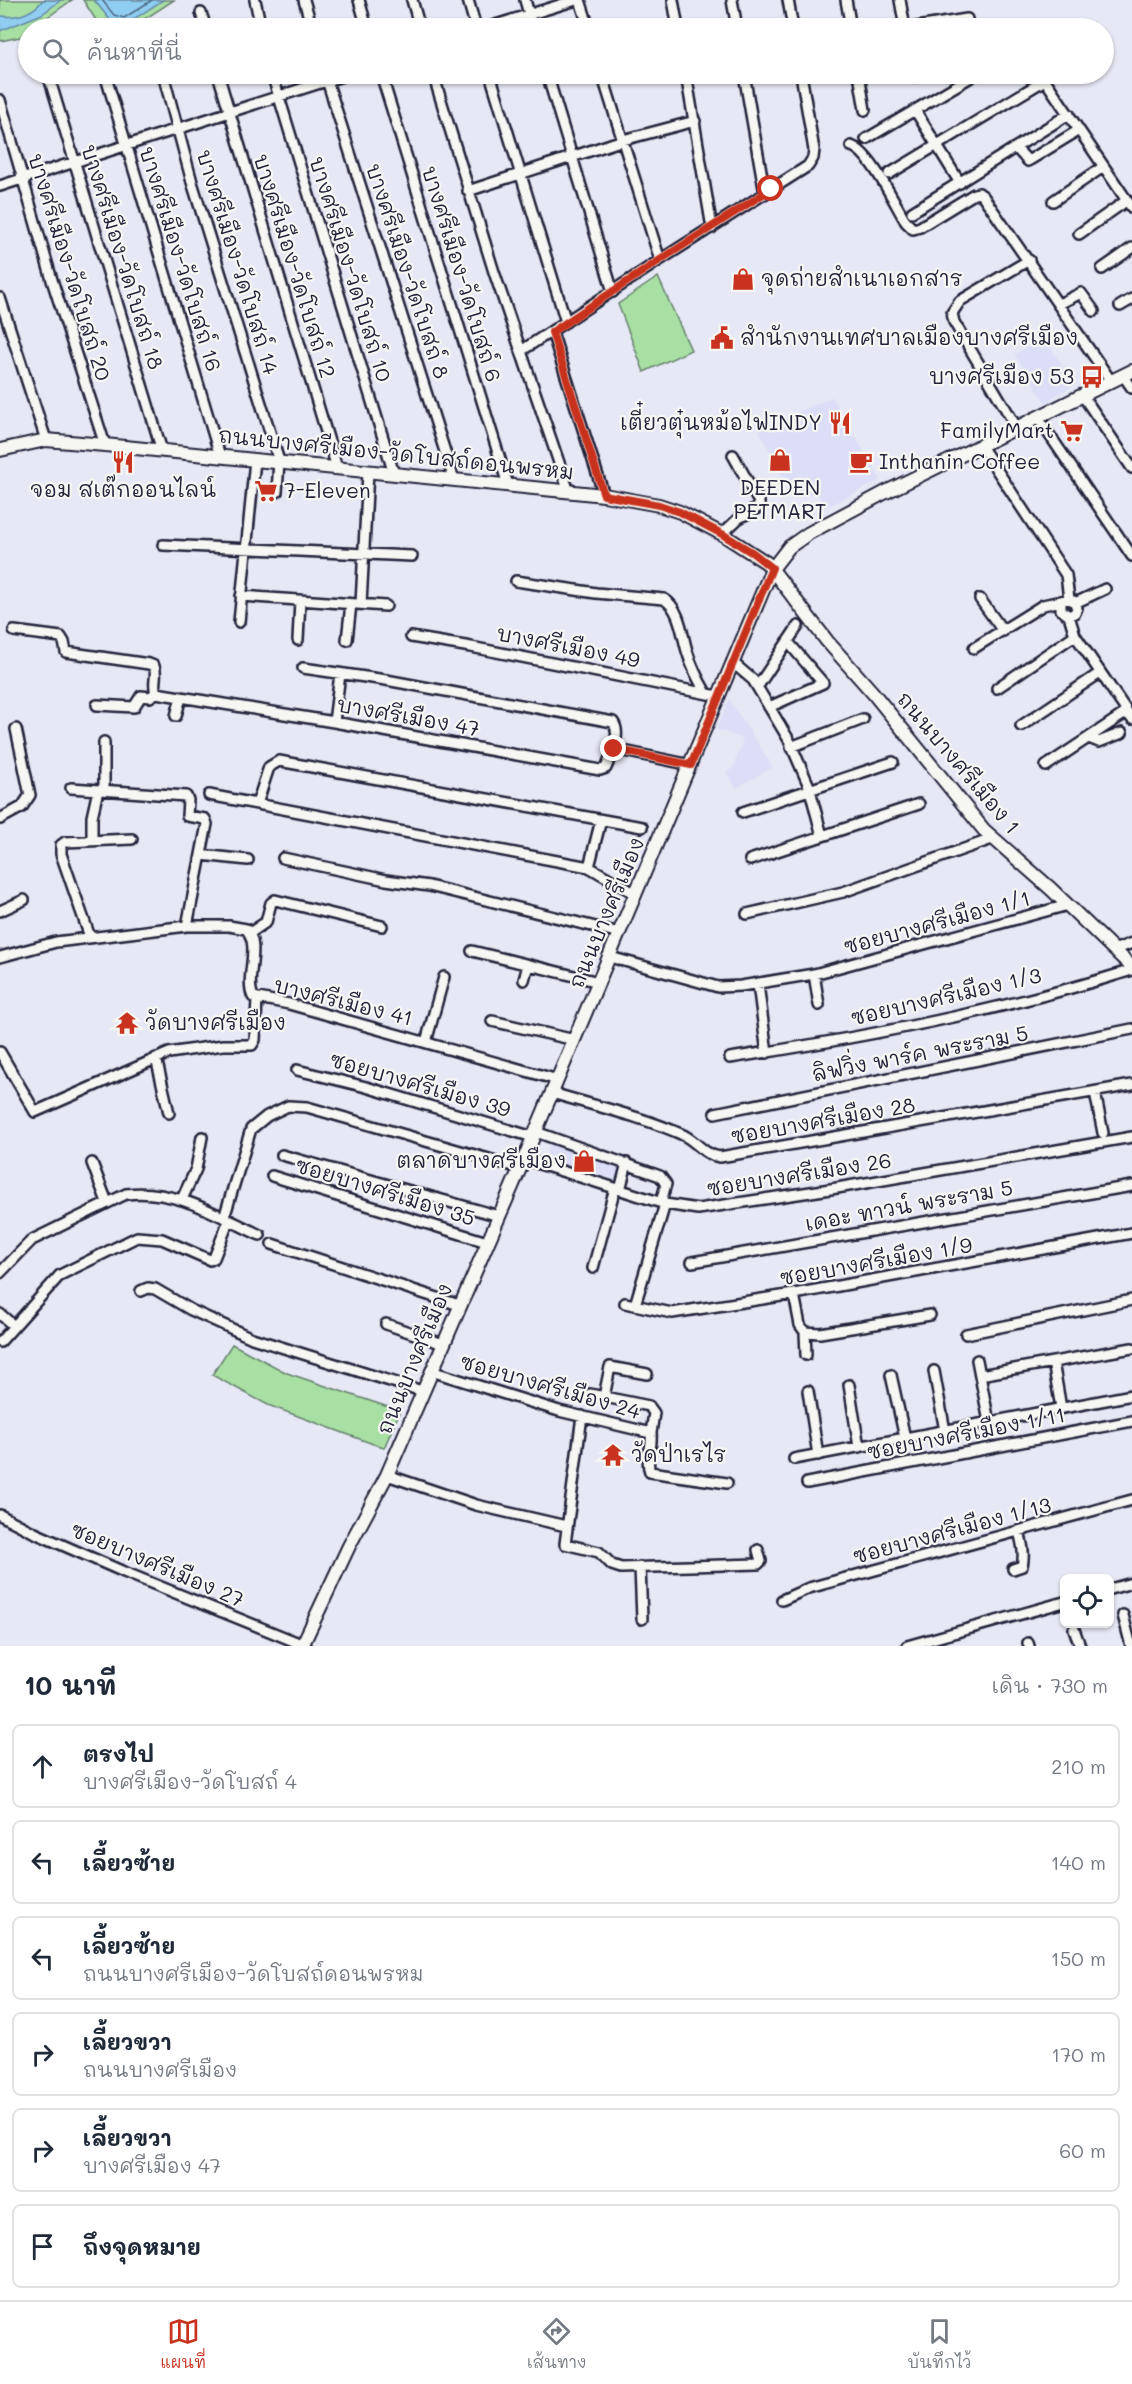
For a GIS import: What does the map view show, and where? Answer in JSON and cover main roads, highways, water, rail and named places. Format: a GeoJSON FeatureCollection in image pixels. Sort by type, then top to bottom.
{"type":"FeatureCollection","features":[{"type":"Feature","properties":{"kind":"water"},"geometry":{"type":"Polygon","coordinates":[[[43,0],[61,0],[42,14],[32,18],[18,18],[18,24],[0,31],[0,16],[24,14],[34,9],[43,0]]]}},
{"type":"Feature","properties":{"kind":"water"},"geometry":{"type":"Polygon","coordinates":[[[94,0],[163,0],[136,18],[109,18],[94,0]]]}},
{"type":"Feature","properties":{"kind":"place","name":"จุดถ่ายสำเนาเอกสาร"},"geometry":{"type":"Point","coordinates":[743,279]}},
{"type":"Feature","properties":{"kind":"place","name":"สำนักงานเทศบาลเมืองบางศรีเมือง"},"geometry":{"type":"Point","coordinates":[722,338]}},
{"type":"Feature","properties":{"kind":"place","name":"บางศรีเมือง 53"},"geometry":{"type":"Point","coordinates":[1092,377]}},
{"type":"Feature","properties":{"kind":"place","name":"เตี๋ยวตุ๋นหม้อไฟINDY"},"geometry":{"type":"Point","coordinates":[840,423]}},
{"type":"Feature","properties":{"kind":"place","name":"FamilyMart"},"geometry":{"type":"Point","coordinates":[1072,431]}},
{"type":"Feature","properties":{"kind":"place","name":"DEEDEN PETMART"},"geometry":{"type":"Point","coordinates":[780,460]}},
{"type":"Feature","properties":{"kind":"place","name":"จอม สเต๊กออนไลน์"},"geometry":{"type":"Point","coordinates":[123,462]}},
{"type":"Feature","properties":{"kind":"place","name":"Inthanin Coffee"},"geometry":{"type":"Point","coordinates":[861,462]}},
{"type":"Feature","properties":{"kind":"place","name":"7-Eleven"},"geometry":{"type":"Point","coordinates":[266,491]}},
{"type":"Feature","properties":{"kind":"place","name":"วัดบางศรีเมือง"},"geometry":{"type":"Point","coordinates":[127,1023]}},
{"type":"Feature","properties":{"kind":"place","name":"ตลาดบางศรีเมือง"},"geometry":{"type":"Point","coordinates":[584,1161]}},
{"type":"Feature","properties":{"kind":"place","name":"วัดป่าเรไร"},"geometry":{"type":"Point","coordinates":[613,1455]}}]}
